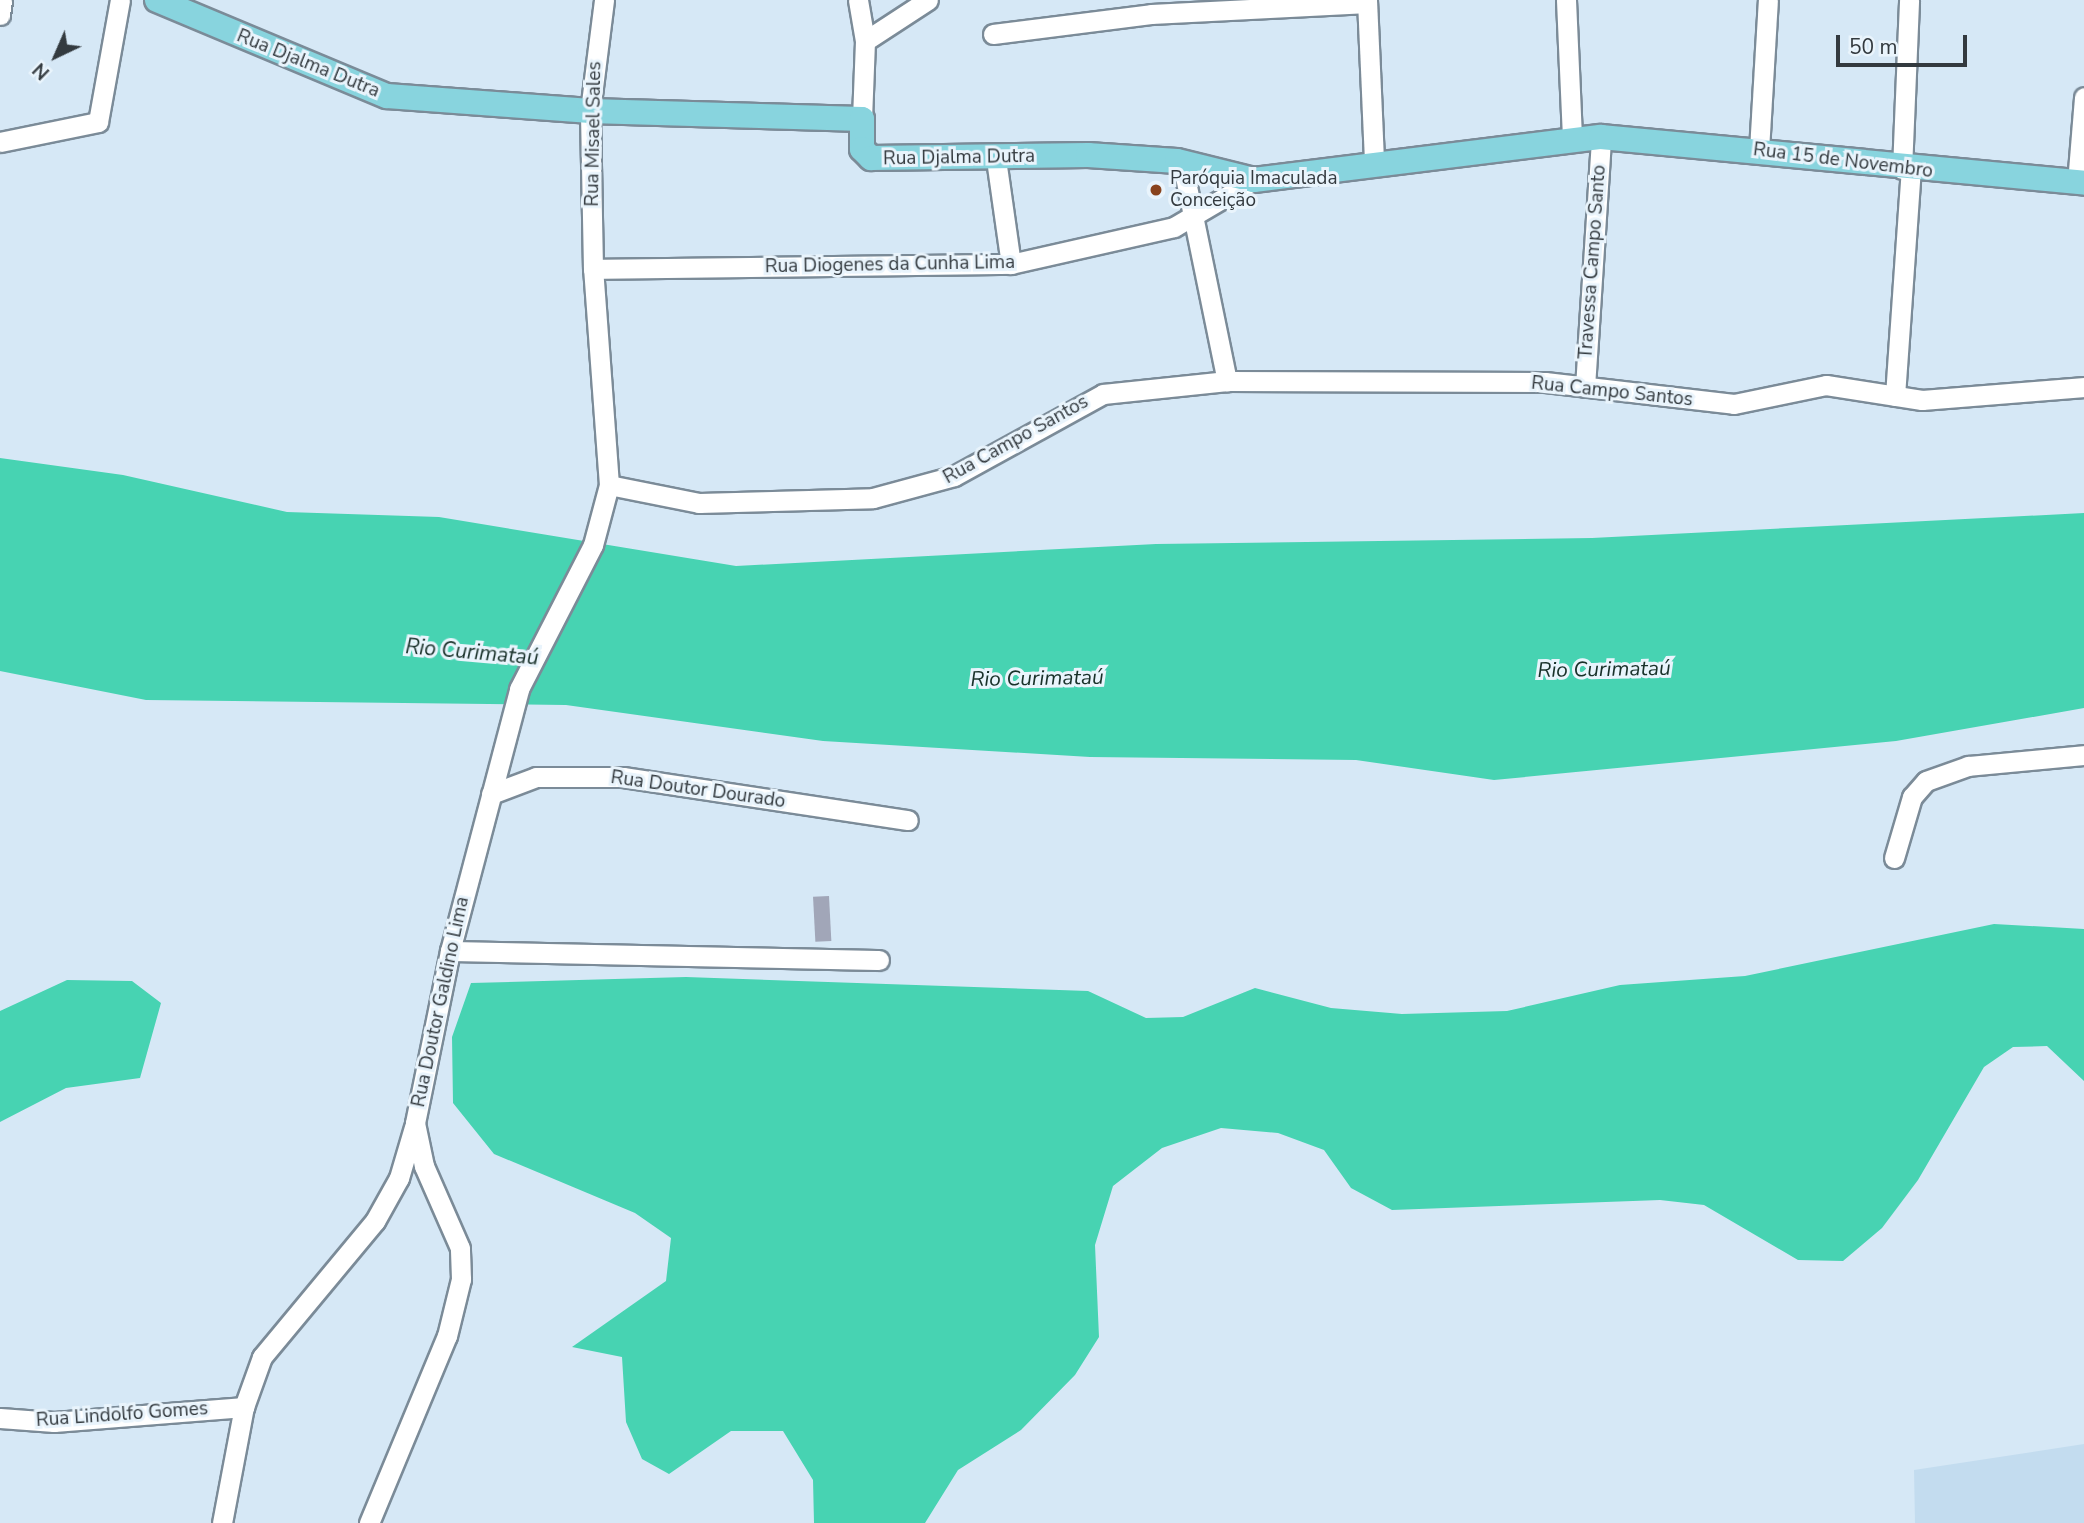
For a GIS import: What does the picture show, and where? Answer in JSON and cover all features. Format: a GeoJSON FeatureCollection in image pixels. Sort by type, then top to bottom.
{"type":"FeatureCollection","features":[{"type":"Feature","properties":{"kind":"main road","name":"Rua Djalma Dutra"},"geometry":{"type":"LineString","coordinates":[[157,0],[387,96],[590,111],[862,118],[862,149],[871,158],[996,159],[1088,155],[1182,162],[1254,180],[1572,137],[1601,136]]}},
{"type":"Feature","properties":{"kind":"main road","name":"Rua 15 de Novembro"},"geometry":{"type":"LineString","coordinates":[[1601,136],[1759,149],[1906,170],[2080,183]]}},
{"type":"Feature","properties":{"kind":"street"},"geometry":{"type":"LineString","coordinates":[[0,15],[2,0]]}},
{"type":"Feature","properties":{"kind":"street"},"geometry":{"type":"LineString","coordinates":[[0,142],[98,122],[120,0]]}},
{"type":"Feature","properties":{"kind":"street","name":"Rua Misael Sales"},"geometry":{"type":"LineString","coordinates":[[593,270],[590,111],[604,0]]}},
{"type":"Feature","properties":{"kind":"street"},"geometry":{"type":"LineString","coordinates":[[858,0],[865,41],[862,118]]}},
{"type":"Feature","properties":{"kind":"street"},"geometry":{"type":"LineString","coordinates":[[865,41],[928,0]]}},
{"type":"Feature","properties":{"kind":"street"},"geometry":{"type":"LineString","coordinates":[[1566,0],[1572,137]]}},
{"type":"Feature","properties":{"kind":"street"},"geometry":{"type":"LineString","coordinates":[[1759,149],[1768,0]]}},
{"type":"Feature","properties":{"kind":"street"},"geometry":{"type":"LineString","coordinates":[[1895,396],[1906,170],[1909,0]]}},
{"type":"Feature","properties":{"kind":"street"},"geometry":{"type":"LineString","coordinates":[[993,34],[1151,14],[1367,1],[1374,163]]}},
{"type":"Feature","properties":{"kind":"street"},"geometry":{"type":"LineString","coordinates":[[2080,183],[2084,97]]}},
{"type":"Feature","properties":{"kind":"street","name":"Travessa Campo Santo"},"geometry":{"type":"LineString","coordinates":[[1585,387],[1601,136]]}},
{"type":"Feature","properties":{"kind":"street"},"geometry":{"type":"LineString","coordinates":[[996,159],[1011,264]]}},
{"type":"Feature","properties":{"kind":"street"},"geometry":{"type":"LineString","coordinates":[[1182,162],[1197,216],[1227,381]]}},
{"type":"Feature","properties":{"kind":"street","name":"Rua Diogenes da Cunha Lima"},"geometry":{"type":"LineString","coordinates":[[593,270],[1011,264],[1139,237],[1197,216],[1254,180]]}},
{"type":"Feature","properties":{"kind":"street"},"geometry":{"type":"LineString","coordinates":[[593,270],[609,485]]}},
{"type":"Feature","properties":{"kind":"street","name":"Rua Campo Santos"},"geometry":{"type":"LineString","coordinates":[[609,485],[699,503],[873,498],[954,476],[1103,394],[1227,381],[1585,387],[1734,404],[1826,385],[1937,400],[2084,387]]}},
{"type":"Feature","properties":{"kind":"street","name":"Rua Doutor Galdino Lima"},"geometry":{"type":"LineString","coordinates":[[369,1523],[447,1336],[461,1279],[460,1248],[424,1166],[415,1123],[450,951],[508,720],[593,545],[609,485]]}},
{"type":"Feature","properties":{"kind":"street"},"geometry":{"type":"LineString","coordinates":[[1894,858],[1908,807],[1926,781],[1961,767],[2084,755]]}},
{"type":"Feature","properties":{"kind":"street","name":"Rua Doutor Dourado"},"geometry":{"type":"LineString","coordinates":[[491,794],[536,777],[623,777],[908,820]]}},
{"type":"Feature","properties":{"kind":"street"},"geometry":{"type":"LineString","coordinates":[[450,951],[685,951],[879,960]]}},
{"type":"Feature","properties":{"kind":"street"},"geometry":{"type":"LineString","coordinates":[[222,1523],[244,1407],[271,1344],[375,1221],[399,1178],[415,1123]]}},
{"type":"Feature","properties":{"kind":"street","name":"Rua Lindolfo Gomes"},"geometry":{"type":"LineString","coordinates":[[0,1418],[54,1422],[244,1407]]}},
{"type":"Feature","properties":{"kind":"shaded area"},"geometry":{"type":"Polygon","coordinates":[[[2084,1444],[2084,1523],[1915,1523],[1914,1470],[2084,1444]]]}},
{"type":"Feature","properties":{"kind":"water","name":"Rio Curimataú"},"geometry":{"type":"Polygon","coordinates":[[[0,458],[123,475],[287,512],[439,517],[736,566],[1156,544],[1592,538],[2084,513],[2084,708],[1896,741],[1494,780],[1356,760],[1090,757],[823,741],[566,705],[146,700],[0,671],[0,458]]]}},
{"type":"Feature","properties":{"kind":"water"},"geometry":{"type":"Polygon","coordinates":[[[1994,924],[2084,929],[2084,1081],[2047,1046],[2013,1047],[1984,1067],[1918,1180],[1882,1228],[1843,1261],[1798,1260],[1704,1205],[1660,1200],[1392,1210],[1351,1188],[1324,1150],[1278,1133],[1221,1128],[1162,1148],[1113,1186],[1095,1245],[1099,1337],[1075,1375],[1021,1430],[958,1470],[925,1523],[814,1523],[813,1480],[783,1431],[731,1431],[669,1474],[642,1459],[626,1422],[622,1357],[572,1347],[666,1281],[671,1238],[635,1213],[494,1154],[453,1103],[452,1037],[471,983],[686,977],[1088,991],[1146,1018],[1183,1017],[1255,988],[1331,1008],[1402,1014],[1507,1011],[1620,985],[1745,976],[1994,924]]]}},
{"type":"Feature","properties":{"kind":"water"},"geometry":{"type":"Polygon","coordinates":[[[67,980],[132,981],[161,1003],[140,1078],[66,1088],[0,1122],[0,1011],[67,980]]]}},
{"type":"Feature","properties":{"kind":"building"},"geometry":{"type":"Polygon","coordinates":[[[829,896],[831,941],[815,942],[813,897],[829,896]]]}},
{"type":"Feature","properties":{"kind":"place","name":"Paróquia Imaculada Conceição"},"geometry":{"type":"Point","coordinates":[1156,190]}}]}
